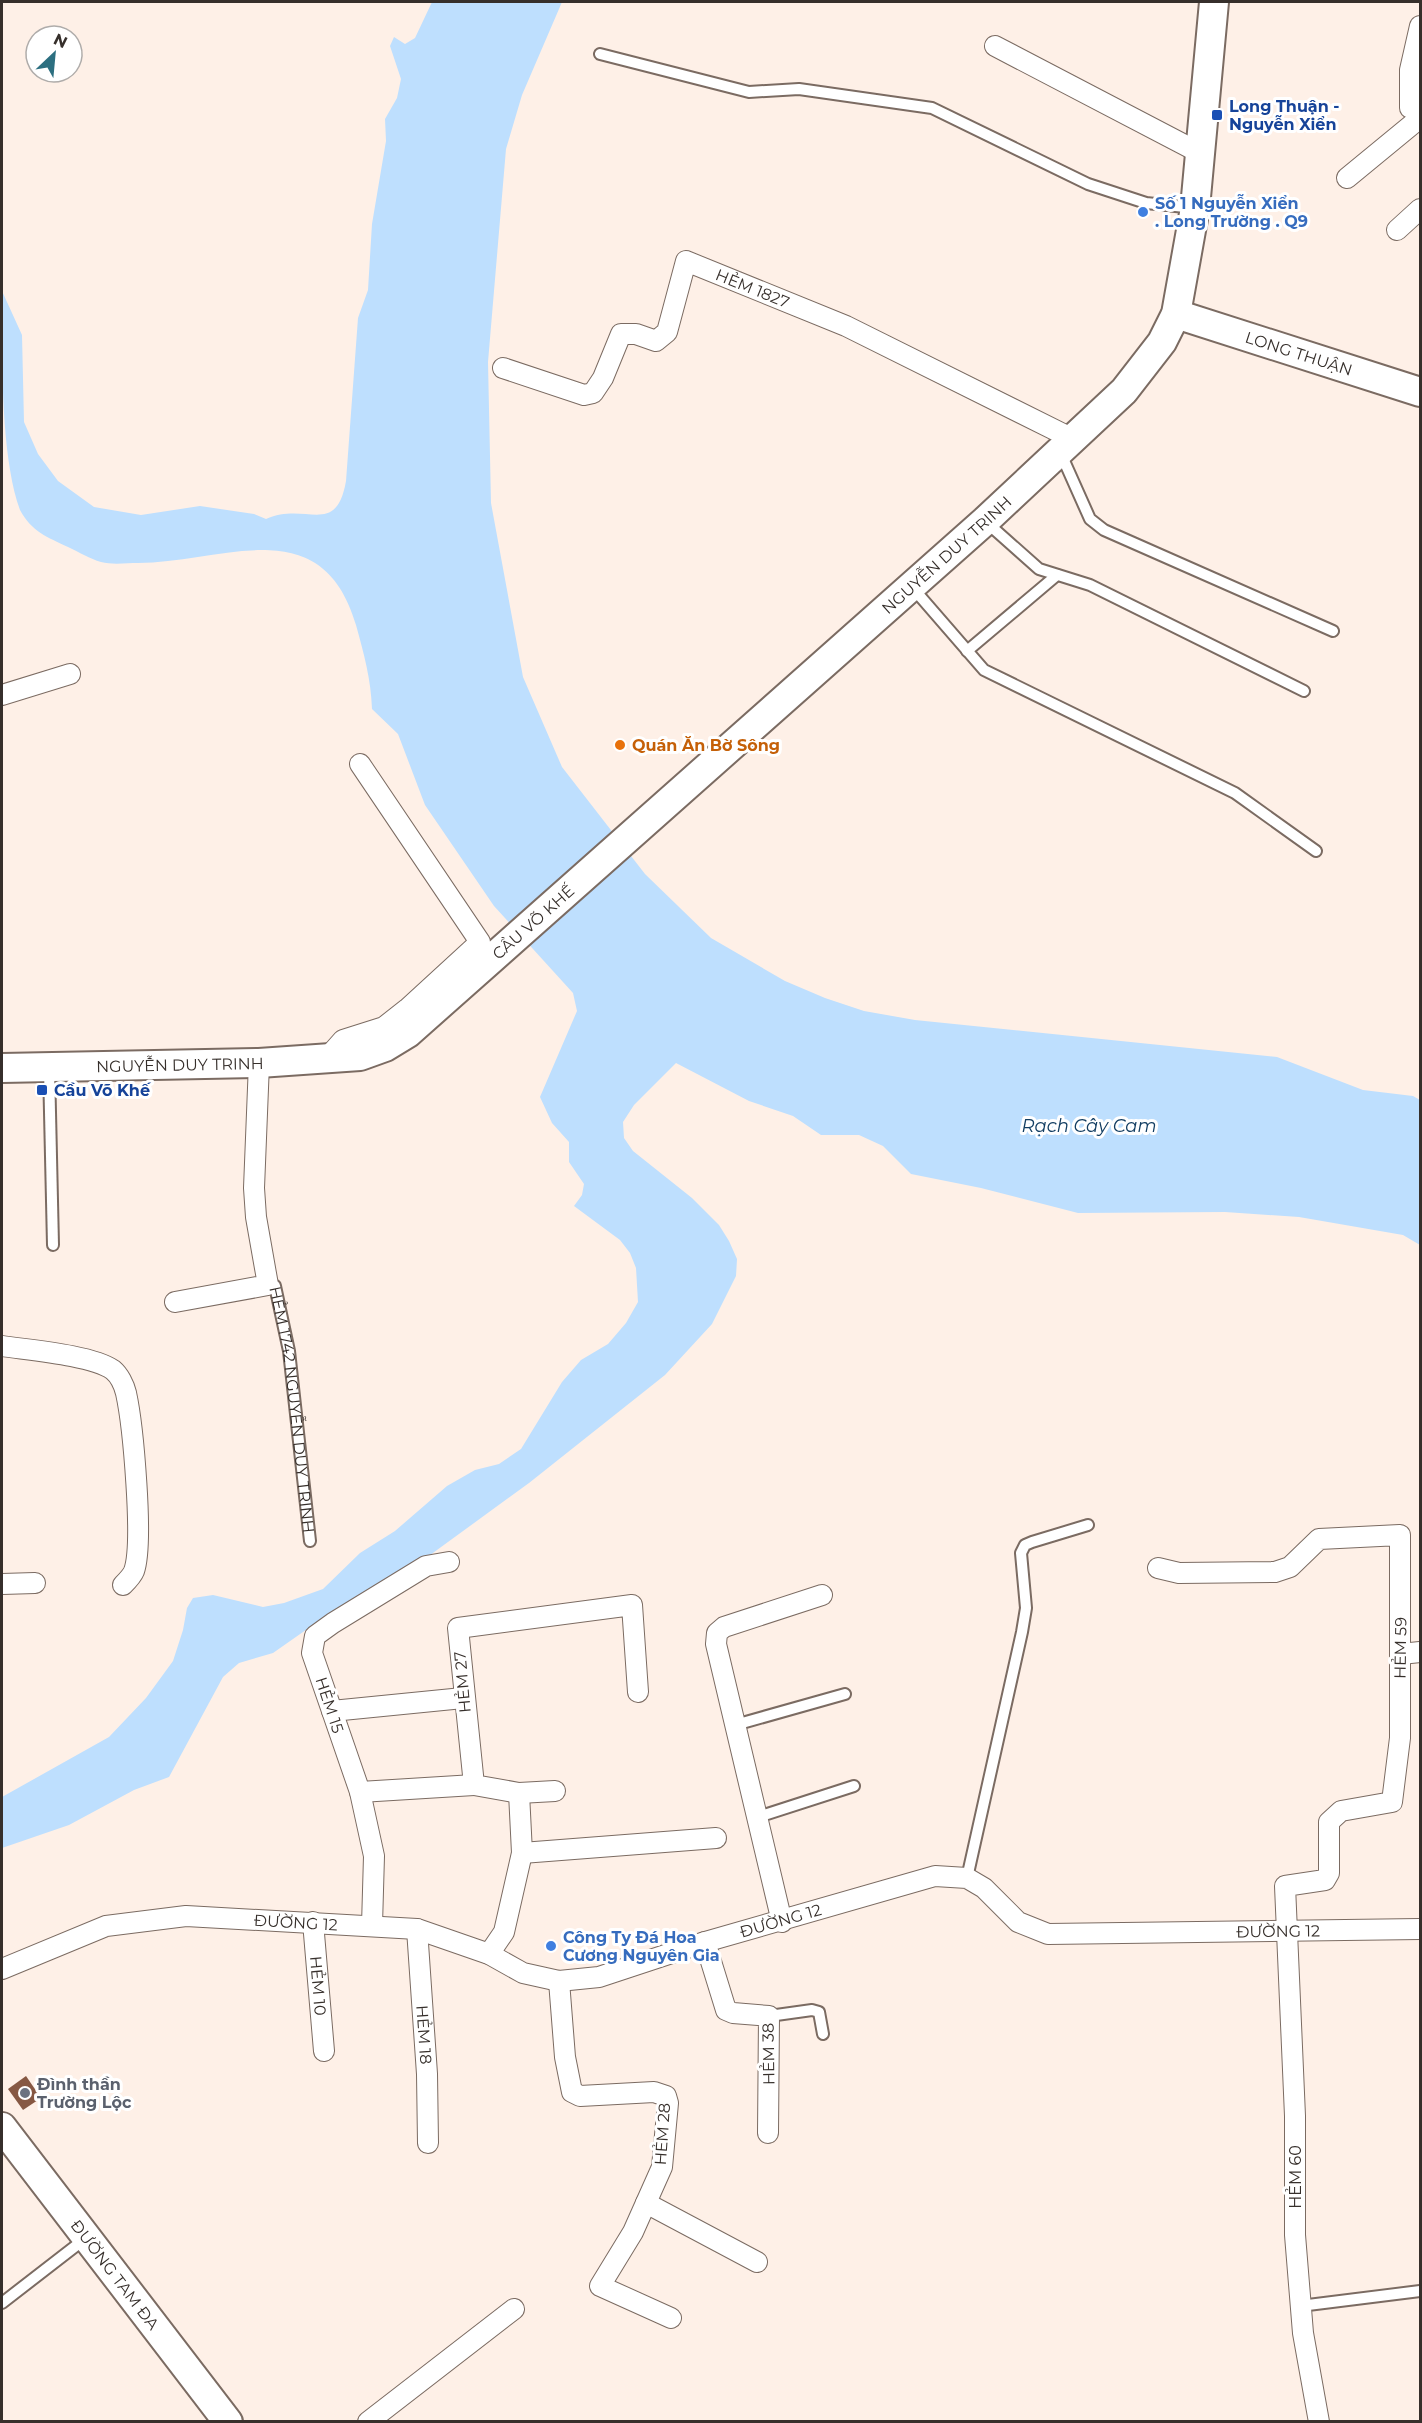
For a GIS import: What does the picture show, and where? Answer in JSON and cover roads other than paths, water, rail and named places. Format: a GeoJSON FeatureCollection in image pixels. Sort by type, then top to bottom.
{"type":"FeatureCollection","features":[{"type":"Feature","properties":{"kind":"main road","name":"NGUYỄN DUY TRINH"},"geometry":{"type":"LineString","coordinates":[[699,777],[985,521],[1124,391],[1162,342],[1176,314],[1195,208],[1214,2]]}},
{"type":"Feature","properties":{"kind":"main road","name":"LONG THUẬN"},"geometry":{"type":"LineString","coordinates":[[1176,314],[1420,392]]}},
{"type":"Feature","properties":{"kind":"main road","name":"CẦU VÕ KHẾ"},"geometry":{"type":"LineString","coordinates":[[360,1056],[386,1047],[408,1033],[699,777]]}},
{"type":"Feature","properties":{"kind":"main road","name":"NGUYỄN DUY TRINH"},"geometry":{"type":"LineString","coordinates":[[2,1068],[259,1063],[360,1056]]}},
{"type":"Feature","properties":{"kind":"main road","name":"ĐƯỜNG TAM ĐA"},"geometry":{"type":"LineString","coordinates":[[2,2127],[228,2421]]}},
{"type":"Feature","properties":{"kind":"street"},"geometry":{"type":"LineString","coordinates":[[1420,26],[1410,70],[1410,108],[1420,110]]}},
{"type":"Feature","properties":{"kind":"street"},"geometry":{"type":"LineString","coordinates":[[995,46],[1200,153]]}},
{"type":"Feature","properties":{"kind":"street"},"geometry":{"type":"LineString","coordinates":[[1347,178],[1420,118]]}},
{"type":"Feature","properties":{"kind":"street"},"geometry":{"type":"LineString","coordinates":[[1398,230],[1420,209]]}},
{"type":"Feature","properties":{"kind":"street","name":"HẺM 1827"},"geometry":{"type":"LineString","coordinates":[[503,368],[584,395],[593,393],[603,378],[621,334],[636,334],[656,340],[667,332],[686,261],[846,326],[1066,445]]}},
{"type":"Feature","properties":{"kind":"street"},"geometry":{"type":"LineString","coordinates":[[2,695],[70,674]]}},
{"type":"Feature","properties":{"kind":"street"},"geometry":{"type":"LineString","coordinates":[[327,1058],[343,1040],[384,1027],[480,942],[360,764]]}},
{"type":"Feature","properties":{"kind":"street","name":"HẺM 1742 NGUYỄN DUY TRINH"},"geometry":{"type":"LineString","coordinates":[[175,1302],[268,1285],[255,1217],[259,1063]]}},
{"type":"Feature","properties":{"kind":"street"},"geometry":{"type":"LineString","coordinates":[[2,1346],[90,1362],[113,1370],[120,1378],[126,1392],[135,1472],[138,1536],[134,1570],[123,1585]]}},
{"type":"Feature","properties":{"kind":"street","name":"HẺM 59"},"geometry":{"type":"LineString","coordinates":[[1158,1568],[1179,1573],[1275,1572],[1290,1567],[1319,1539],[1400,1535],[1411,1653],[1392,1803],[1341,1811],[1329,1822],[1329,1873],[1325,1880],[1285,1886],[1287,1931]]}},
{"type":"Feature","properties":{"kind":"street","name":"HẺM 15"},"geometry":{"type":"LineString","coordinates":[[372,1925],[374,1856],[360,1792],[312,1653],[315,1636],[426,1566],[449,1562]]}},
{"type":"Feature","properties":{"kind":"street"},"geometry":{"type":"LineString","coordinates":[[2,1584],[35,1583]]}},
{"type":"Feature","properties":{"kind":"street"},"geometry":{"type":"LineString","coordinates":[[782,1922],[716,1644],[717,1633],[724,1627],[822,1595]]}},
{"type":"Feature","properties":{"kind":"street","name":"HẺM 27"},"geometry":{"type":"LineString","coordinates":[[474,1785],[463,1698],[458,1628],[632,1605],[638,1692]]}},
{"type":"Feature","properties":{"kind":"street"},"geometry":{"type":"LineString","coordinates":[[332,1711],[463,1698]]}},
{"type":"Feature","properties":{"kind":"street"},"geometry":{"type":"LineString","coordinates":[[360,1792],[474,1785],[519,1793],[555,1791]]}},
{"type":"Feature","properties":{"kind":"street"},"geometry":{"type":"LineString","coordinates":[[489,1954],[504,1932],[522,1853],[519,1793]]}},
{"type":"Feature","properties":{"kind":"street"},"geometry":{"type":"LineString","coordinates":[[522,1853],[716,1838]]}},
{"type":"Feature","properties":{"kind":"street","name":"ĐƯỜNG 12"},"geometry":{"type":"LineString","coordinates":[[2,1969],[106,1926],[186,1916],[417,1929],[489,1954],[523,1972],[559,1981],[599,1977],[705,1942],[782,1922],[935,1876],[967,1878],[984,1888],[1018,1922],[1048,1934],[1420,1929]]}},
{"type":"Feature","properties":{"kind":"street","name":"HẺM 10"},"geometry":{"type":"LineString","coordinates":[[312,1922],[324,2051]]}},
{"type":"Feature","properties":{"kind":"street","name":"HẺM 18"},"geometry":{"type":"LineString","coordinates":[[417,1929],[427,2074],[428,2143]]}},
{"type":"Feature","properties":{"kind":"street","name":"HẺM 60"},"geometry":{"type":"LineString","coordinates":[[1287,1931],[1295,2116],[1295,2235],[1300,2306],[1318,2421]]}},
{"type":"Feature","properties":{"kind":"street","name":"HẺM 38"},"geometry":{"type":"LineString","coordinates":[[705,1942],[726,2010],[733,2013],[769,2016],[768,2133]]}},
{"type":"Feature","properties":{"kind":"street","name":"HẺM 28"},"geometry":{"type":"LineString","coordinates":[[559,1981],[565,2057],[572,2092],[580,2096],[654,2092],[666,2096],[668,2103],[662,2167],[633,2232],[600,2286],[671,2319]]}},
{"type":"Feature","properties":{"kind":"street"},"geometry":{"type":"LineString","coordinates":[[646,2203],[757,2262]]}},
{"type":"Feature","properties":{"kind":"street"},"geometry":{"type":"LineString","coordinates":[[368,2421],[514,2309]]}},
{"type":"Feature","properties":{"kind":"lane"},"geometry":{"type":"LineString","coordinates":[[600,54],[749,92],[799,89],[932,108],[1088,184],[1146,203],[1195,208]]}},
{"type":"Feature","properties":{"kind":"lane"},"geometry":{"type":"LineString","coordinates":[[1066,445],[1090,519],[1104,530],[1333,631]]}},
{"type":"Feature","properties":{"kind":"lane"},"geometry":{"type":"LineString","coordinates":[[985,521],[1039,569],[1090,585],[1304,691]]}},
{"type":"Feature","properties":{"kind":"lane"},"geometry":{"type":"LineString","coordinates":[[967,651],[1058,575]]}},
{"type":"Feature","properties":{"kind":"lane"},"geometry":{"type":"LineString","coordinates":[[912,587],[984,670],[1235,793],[1316,851]]}},
{"type":"Feature","properties":{"kind":"lane"},"geometry":{"type":"LineString","coordinates":[[49,1067],[53,1245]]}},
{"type":"Feature","properties":{"kind":"lane","name":"HẺM 1742 NGUYỄN DUY TRINH"},"geometry":{"type":"LineString","coordinates":[[268,1285],[275,1286],[289,1351],[310,1541]]}},
{"type":"Feature","properties":{"kind":"lane"},"geometry":{"type":"LineString","coordinates":[[967,1878],[1026,1608],[1021,1553],[1025,1545],[1032,1542],[1088,1525]]}},
{"type":"Feature","properties":{"kind":"lane"},"geometry":{"type":"LineString","coordinates":[[735,1725],[845,1694]]}},
{"type":"Feature","properties":{"kind":"lane"},"geometry":{"type":"LineString","coordinates":[[758,1817],[854,1786]]}},
{"type":"Feature","properties":{"kind":"lane"},"geometry":{"type":"LineString","coordinates":[[769,2016],[812,2010],[819,2012],[823,2034]]}},
{"type":"Feature","properties":{"kind":"lane"},"geometry":{"type":"LineString","coordinates":[[2,2303],[87,2237]]}},
{"type":"Feature","properties":{"kind":"lane"},"geometry":{"type":"LineString","coordinates":[[1300,2306],[1420,2291]]}},
{"type":"Feature","properties":{"kind":"water","name":"Rạch Cây Cam"},"geometry":{"type":"Polygon","coordinates":[[[432,2],[562,2],[522,95],[506,149],[488,362],[491,503],[523,677],[562,767],[645,874],[711,938],[785,981],[864,1011],[915,1020],[1277,1057],[1363,1090],[1413,1096],[1420,1100],[1420,1245],[1403,1235],[1299,1217],[1225,1212],[1078,1213],[981,1188],[911,1174],[883,1146],[859,1135],[821,1135],[793,1116],[749,1101],[676,1063],[634,1105],[623,1122],[624,1138],[633,1151],[692,1198],[719,1225],[729,1241],[737,1259],[736,1276],[712,1324],[665,1375],[529,1483],[426,1558],[313,1625],[273,1653],[239,1663],[223,1677],[169,1777],[134,1790],[69,1825],[2,1848],[2,1797],[109,1737],[146,1698],[173,1661],[187,1608],[193,1598],[213,1595],[263,1607],[284,1603],[323,1589],[360,1553],[395,1531],[447,1486],[475,1470],[499,1464],[521,1449],[562,1382],[581,1360],[608,1344],[626,1323],[638,1302],[636,1268],[630,1253],[620,1240],[574,1206],[582,1195],[584,1184],[569,1162],[569,1142],[552,1123],[540,1097],[577,1011],[573,993],[494,906],[425,805],[398,734],[372,709],[369,677],[362,646],[356,625],[340,589],[320,566],[295,554],[266,550],[171,561],[110,563],[97,561],[35,529],[20,510],[13,487],[4,403],[2,291],[22,335],[24,422],[38,454],[58,481],[94,507],[141,515],[200,506],[254,514],[266,519],[294,513],[317,515],[335,508],[346,481],[358,318],[368,290],[372,224],[386,141],[385,119],[397,98],[401,79],[390,46],[394,37],[405,44],[415,38],[432,2]]]}},
{"type":"Feature","properties":{"kind":"place","name":"Long Thuận - Nguyễn Xiển"},"geometry":{"type":"Point","coordinates":[1217,115]}},
{"type":"Feature","properties":{"kind":"place","name":"Số 1 Nguyễn Xiển . Long Trường . Q9"},"geometry":{"type":"Point","coordinates":[1143,212]}},
{"type":"Feature","properties":{"kind":"place","name":"Quán Ăn Bờ Sông"},"geometry":{"type":"Point","coordinates":[620,745]}},
{"type":"Feature","properties":{"kind":"place","name":"Cầu Võ Khế"},"geometry":{"type":"Point","coordinates":[42,1090]}},
{"type":"Feature","properties":{"kind":"place","name":"Công Ty Đá Hoa Cương Nguyên Gia"},"geometry":{"type":"Point","coordinates":[551,1946]}},
{"type":"Feature","properties":{"kind":"place","name":"Đình thần Trường Lộc"},"geometry":{"type":"Point","coordinates":[25,2093]}}]}
